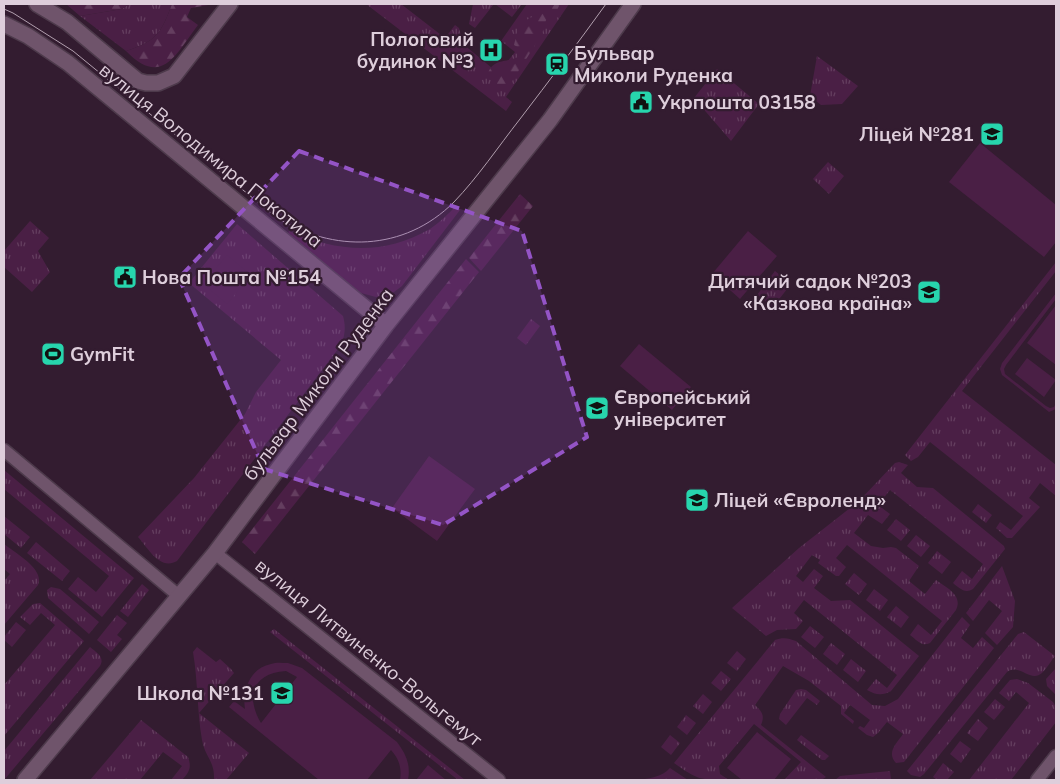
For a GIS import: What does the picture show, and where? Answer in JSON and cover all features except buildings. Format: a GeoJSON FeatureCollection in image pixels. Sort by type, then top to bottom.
{"type":"FeatureCollection","features":[{"type":"Feature","properties":{"kind":"street","name":"вулиця Володимира Покотила"},"geometry":{"type":"LineString","coordinates":[[37,4],[68,22],[138,81],[158,83],[174,76],[230,4]]}},
{"type":"Feature","properties":{"kind":"street","name":"бульвар Миколи Руденка"},"geometry":{"type":"LineString","coordinates":[[25,780],[215,553],[386,325],[550,120],[633,4]]}},
{"type":"Feature","properties":{"kind":"street","name":"вулиця Володимира Покотила"},"geometry":{"type":"LineString","coordinates":[[4,24],[28,36],[68,63],[386,325]]}},
{"type":"Feature","properties":{"kind":"street"},"geometry":{"type":"LineString","coordinates":[[4,450],[179,596]]}},
{"type":"Feature","properties":{"kind":"street","name":"вулиця Литвиненко-Вольгемут"},"geometry":{"type":"LineString","coordinates":[[215,553],[499,780]]}},
{"type":"Feature","properties":{"kind":"street"},"geometry":{"type":"LineString","coordinates":[[1037,780],[1056,756]]}},
{"type":"Feature","properties":{"kind":"highlighted area"},"geometry":{"type":"Polygon","coordinates":[[[299,151],[522,231],[587,437],[443,525],[264,469],[179,278],[299,151]]]}},
{"type":"Feature","properties":{"kind":"green space"},"geometry":{"type":"Polygon","coordinates":[[[66,4],[129,4],[122,9],[80,16],[66,4]]]}},
{"type":"Feature","properties":{"kind":"green space"},"geometry":{"type":"Polygon","coordinates":[[[129,4],[172,4],[165,22],[156,35],[145,44],[126,51],[80,16],[122,9],[129,4]]]}},
{"type":"Feature","properties":{"kind":"green space"},"geometry":{"type":"Polygon","coordinates":[[[172,4],[214,4],[191,8],[187,17],[198,25],[175,56],[167,63],[159,67],[149,67],[139,62],[126,51],[145,44],[156,35],[165,22],[172,4]]]}},
{"type":"Feature","properties":{"kind":"green space"},"geometry":{"type":"Polygon","coordinates":[[[366,4],[401,4],[445,38],[455,25],[459,28],[463,44],[498,73],[515,52],[501,41],[527,4],[569,4],[506,97],[512,102],[506,111],[366,4]]]}},
{"type":"Feature","properties":{"kind":"green space"},"geometry":{"type":"Polygon","coordinates":[[[473,4],[494,4],[475,28],[469,24],[473,4]]]}},
{"type":"Feature","properties":{"kind":"green space"},"geometry":{"type":"Polygon","coordinates":[[[495,4],[522,4],[512,17],[495,4]]]}},
{"type":"Feature","properties":{"kind":"green space"},"geometry":{"type":"Polygon","coordinates":[[[537,4],[560,4],[553,18],[546,20],[542,34],[511,83],[505,86],[497,84],[488,73],[497,63],[518,57],[521,49],[514,45],[519,24],[532,17],[537,4]]]}},
{"type":"Feature","properties":{"kind":"green space"},"geometry":{"type":"Polygon","coordinates":[[[817,56],[858,86],[842,104],[821,105],[810,96],[817,56]]]}},
{"type":"Feature","properties":{"kind":"green space"},"geometry":{"type":"Polygon","coordinates":[[[717,69],[759,104],[731,141],[694,98],[717,69]]]}},
{"type":"Feature","properties":{"kind":"green space"},"geometry":{"type":"Polygon","coordinates":[[[980,143],[1056,205],[1056,242],[1044,257],[949,182],[980,143]]]}},
{"type":"Feature","properties":{"kind":"green space"},"geometry":{"type":"Polygon","coordinates":[[[828,162],[844,176],[829,194],[813,179],[828,162]]]}},
{"type":"Feature","properties":{"kind":"green space"},"geometry":{"type":"Polygon","coordinates":[[[520,194],[533,206],[481,271],[469,258],[520,194]]]}},
{"type":"Feature","properties":{"kind":"green space"},"geometry":{"type":"Polygon","coordinates":[[[456,206],[460,210],[402,286],[386,296],[376,297],[361,293],[288,234],[289,231],[342,247],[360,248],[395,244],[430,229],[456,206]]]}},
{"type":"Feature","properties":{"kind":"green space"},"geometry":{"type":"Polygon","coordinates":[[[30,221],[49,238],[38,251],[50,272],[32,292],[4,267],[4,251],[30,221]]]}},
{"type":"Feature","properties":{"kind":"green space"},"geometry":{"type":"Polygon","coordinates":[[[237,224],[343,316],[345,324],[344,334],[341,345],[177,561],[165,563],[155,557],[138,537],[194,478],[245,414],[256,392],[281,360],[189,283],[237,224]]]}},
{"type":"Feature","properties":{"kind":"green space"},"geometry":{"type":"Polygon","coordinates":[[[748,231],[777,256],[740,299],[712,274],[748,231]]]}},
{"type":"Feature","properties":{"kind":"green space"},"geometry":{"type":"Polygon","coordinates":[[[227,255],[251,275],[227,304],[203,284],[227,255]]]}},
{"type":"Feature","properties":{"kind":"green space"},"geometry":{"type":"Polygon","coordinates":[[[466,259],[479,272],[255,554],[242,542],[466,259]]]}},
{"type":"Feature","properties":{"kind":"green space"},"geometry":{"type":"Polygon","coordinates":[[[1056,262],[1056,271],[962,391],[1056,465],[1056,496],[1040,483],[1029,498],[1040,507],[1012,538],[1007,538],[996,528],[1000,522],[1011,530],[1023,516],[930,442],[918,457],[911,461],[905,455],[1056,262]]]}},
{"type":"Feature","properties":{"kind":"green space"},"geometry":{"type":"Polygon","coordinates":[[[775,271],[791,284],[773,307],[757,295],[775,271]]]}},
{"type":"Feature","properties":{"kind":"green space"},"geometry":{"type":"Polygon","coordinates":[[[1056,293],[1056,299],[1004,369],[1005,374],[1046,406],[1054,407],[1056,403],[1056,409],[1049,412],[1002,375],[1000,369],[1002,363],[1056,293]]]}},
{"type":"Feature","properties":{"kind":"green space"},"geometry":{"type":"Polygon","coordinates":[[[1056,305],[1056,365],[1027,343],[1056,305]]]}},
{"type":"Feature","properties":{"kind":"green space"},"geometry":{"type":"Polygon","coordinates":[[[531,319],[540,326],[526,345],[517,338],[531,319]]]}},
{"type":"Feature","properties":{"kind":"green space"},"geometry":{"type":"Polygon","coordinates":[[[639,344],[691,387],[672,410],[620,366],[639,344]]]}},
{"type":"Feature","properties":{"kind":"green space"},"geometry":{"type":"Polygon","coordinates":[[[1027,358],[1056,380],[1044,397],[1015,374],[1027,358]]]}},
{"type":"Feature","properties":{"kind":"green space"},"geometry":{"type":"Polygon","coordinates":[[[429,456],[475,489],[437,541],[392,508],[429,456]]]}},
{"type":"Feature","properties":{"kind":"green space"},"geometry":{"type":"Polygon","coordinates":[[[899,462],[908,465],[901,473],[917,487],[933,488],[1004,546],[1005,549],[973,589],[965,591],[953,583],[962,571],[972,579],[983,564],[890,490],[878,505],[890,514],[882,524],[868,515],[854,533],[871,546],[896,548],[919,566],[909,581],[925,594],[936,580],[956,596],[958,605],[956,610],[930,643],[927,644],[919,642],[910,635],[918,624],[931,635],[942,621],[847,545],[836,558],[846,567],[839,576],[836,576],[818,563],[820,560],[812,555],[796,576],[803,582],[814,569],[823,576],[814,588],[831,601],[850,600],[919,656],[891,691],[879,694],[867,690],[876,679],[887,688],[897,675],[804,600],[794,613],[803,621],[796,629],[777,630],[766,636],[732,608],[799,548],[859,501],[895,463],[899,462]]]}},
{"type":"Feature","properties":{"kind":"green space"},"geometry":{"type":"Polygon","coordinates":[[[4,470],[134,578],[102,617],[68,589],[78,577],[96,592],[109,576],[4,489],[4,470]]]}},
{"type":"Feature","properties":{"kind":"green space"},"geometry":{"type":"Polygon","coordinates":[[[978,504],[992,515],[986,523],[972,512],[978,504]]]}},
{"type":"Feature","properties":{"kind":"green space"},"geometry":{"type":"Polygon","coordinates":[[[4,516],[30,537],[21,548],[4,534],[4,516]]]}},
{"type":"Feature","properties":{"kind":"green space"},"geometry":{"type":"Polygon","coordinates":[[[896,519],[910,530],[901,541],[887,530],[896,519]]]}},
{"type":"Feature","properties":{"kind":"green space"},"geometry":{"type":"Polygon","coordinates":[[[916,535],[930,546],[921,557],[907,546],[916,535]]]}},
{"type":"Feature","properties":{"kind":"green space"},"geometry":{"type":"Polygon","coordinates":[[[36,542],[70,571],[62,581],[27,553],[36,542]]]}},
{"type":"Feature","properties":{"kind":"green space"},"geometry":{"type":"Polygon","coordinates":[[[4,544],[33,567],[39,579],[38,585],[4,625],[4,581],[10,574],[4,569],[4,544]]]}},
{"type":"Feature","properties":{"kind":"green space"},"geometry":{"type":"Polygon","coordinates":[[[937,551],[951,562],[942,574],[928,563],[937,551]]]}},
{"type":"Feature","properties":{"kind":"green space"},"geometry":{"type":"Polygon","coordinates":[[[1002,566],[1015,601],[1013,627],[997,645],[985,633],[1002,611],[989,600],[973,621],[966,613],[1002,566]]]}},
{"type":"Feature","properties":{"kind":"green space"},"geometry":{"type":"Polygon","coordinates":[[[854,573],[867,584],[859,595],[845,584],[854,573]]]}},
{"type":"Feature","properties":{"kind":"green space"},"geometry":{"type":"Polygon","coordinates":[[[142,584],[149,590],[128,617],[120,611],[142,584]]]}},
{"type":"Feature","properties":{"kind":"green space"},"geometry":{"type":"Polygon","coordinates":[[[51,587],[60,589],[99,622],[89,634],[48,598],[47,590],[51,587]]]}},
{"type":"Feature","properties":{"kind":"green space"},"geometry":{"type":"Polygon","coordinates":[[[874,589],[888,600],[880,611],[866,600],[874,589]]]}},
{"type":"Feature","properties":{"kind":"green space"},"geometry":{"type":"Polygon","coordinates":[[[40,603],[84,641],[4,736],[4,685],[55,625],[41,613],[30,625],[20,617],[33,604],[40,603]]]}},
{"type":"Feature","properties":{"kind":"green space"},"geometry":{"type":"Polygon","coordinates":[[[896,606],[909,617],[901,628],[887,617],[896,606]]]}},
{"type":"Feature","properties":{"kind":"green space"},"geometry":{"type":"Polygon","coordinates":[[[117,615],[127,623],[117,635],[122,639],[111,652],[97,640],[117,615]]]}},
{"type":"Feature","properties":{"kind":"green space"},"geometry":{"type":"Polygon","coordinates":[[[962,617],[970,625],[961,638],[973,648],[982,637],[994,648],[904,762],[896,763],[892,755],[892,751],[903,734],[887,722],[873,737],[867,735],[858,728],[860,726],[864,728],[870,720],[850,705],[844,713],[854,721],[853,724],[841,714],[841,706],[809,681],[783,666],[755,705],[762,714],[761,725],[826,777],[821,780],[784,780],[801,762],[754,724],[719,766],[720,774],[729,780],[700,778],[674,763],[775,640],[786,638],[796,641],[872,705],[885,706],[898,699],[962,617]]]}},
{"type":"Feature","properties":{"kind":"green space"},"geometry":{"type":"Polygon","coordinates":[[[16,622],[26,630],[12,647],[4,640],[4,637],[16,622]]]}},
{"type":"Feature","properties":{"kind":"green space"},"geometry":{"type":"Polygon","coordinates":[[[810,626],[824,637],[815,648],[801,637],[810,626]]]}},
{"type":"Feature","properties":{"kind":"green space"},"geometry":{"type":"Polygon","coordinates":[[[274,629],[465,780],[458,780],[270,632],[274,629]]]}},
{"type":"Feature","properties":{"kind":"green space"},"geometry":{"type":"Polygon","coordinates":[[[1024,632],[1055,656],[1046,669],[1042,673],[1033,676],[1016,670],[1007,672],[924,774],[920,777],[911,775],[907,771],[1018,634],[1024,632]]]}},
{"type":"Feature","properties":{"kind":"green space"},"geometry":{"type":"Polygon","coordinates":[[[831,643],[845,654],[837,665],[823,654],[831,643]]]}},
{"type":"Feature","properties":{"kind":"green space"},"geometry":{"type":"Polygon","coordinates":[[[90,647],[101,658],[100,666],[4,780],[4,751],[90,647]]]}},
{"type":"Feature","properties":{"kind":"green space"},"geometry":{"type":"Polygon","coordinates":[[[197,647],[216,662],[220,659],[234,673],[199,713],[249,753],[226,780],[214,780],[213,768],[202,740],[199,718],[196,674],[193,652],[197,647]]]}},
{"type":"Feature","properties":{"kind":"green space"},"geometry":{"type":"Polygon","coordinates":[[[737,651],[746,659],[737,671],[727,663],[737,651]]]}},
{"type":"Feature","properties":{"kind":"green space"},"geometry":{"type":"Polygon","coordinates":[[[851,659],[866,671],[858,682],[843,670],[851,659]]]}},
{"type":"Feature","properties":{"kind":"green space"},"geometry":{"type":"Polygon","coordinates":[[[273,663],[288,663],[302,668],[397,742],[407,760],[409,769],[408,780],[400,780],[399,764],[391,750],[367,780],[319,780],[229,707],[234,701],[245,709],[246,687],[258,670],[273,663]],[[286,671],[266,676],[259,681],[253,695],[256,713],[261,723],[297,677],[286,671]]]}},
{"type":"Feature","properties":{"kind":"green space"},"geometry":{"type":"Polygon","coordinates":[[[1056,668],[1056,695],[1047,686],[1046,679],[1056,668]]]}},
{"type":"Feature","properties":{"kind":"green space"},"geometry":{"type":"Polygon","coordinates":[[[721,671],[731,679],[721,691],[711,683],[721,671]]]}},
{"type":"Feature","properties":{"kind":"green space"},"geometry":{"type":"Polygon","coordinates":[[[1017,679],[1028,683],[1053,702],[1056,707],[1056,722],[1011,780],[969,780],[1029,703],[1016,692],[1009,701],[999,693],[1010,680],[1017,679]]]}},
{"type":"Feature","properties":{"kind":"green space"},"geometry":{"type":"Polygon","coordinates":[[[796,690],[806,690],[820,701],[817,705],[807,698],[786,725],[779,719],[780,714],[796,690]]]}},
{"type":"Feature","properties":{"kind":"green space"},"geometry":{"type":"Polygon","coordinates":[[[703,694],[712,702],[703,714],[693,706],[703,694]]]}},
{"type":"Feature","properties":{"kind":"green space"},"geometry":{"type":"Polygon","coordinates":[[[995,699],[1005,707],[994,720],[984,712],[995,699]]]}},
{"type":"Feature","properties":{"kind":"green space"},"geometry":{"type":"Polygon","coordinates":[[[686,715],[696,723],[687,735],[677,727],[686,715]]]}},
{"type":"Feature","properties":{"kind":"green space"},"geometry":{"type":"Polygon","coordinates":[[[978,719],[988,728],[978,741],[967,733],[978,719]]]}},
{"type":"Feature","properties":{"kind":"green space"},"geometry":{"type":"Polygon","coordinates":[[[141,720],[188,757],[190,767],[182,780],[171,780],[182,766],[163,752],[140,780],[90,780],[141,720]]]}},
{"type":"Feature","properties":{"kind":"green space"},"geometry":{"type":"Polygon","coordinates":[[[757,732],[791,759],[774,780],[742,780],[727,768],[757,732]]]}},
{"type":"Feature","properties":{"kind":"green space"},"geometry":{"type":"Polygon","coordinates":[[[670,735],[680,743],[671,755],[661,747],[670,735]]]}},
{"type":"Feature","properties":{"kind":"green space"},"geometry":{"type":"Polygon","coordinates":[[[801,735],[829,756],[822,760],[797,740],[801,735]]]}},
{"type":"Feature","properties":{"kind":"green space"},"geometry":{"type":"Polygon","coordinates":[[[960,741],[971,749],[961,763],[950,754],[960,741]]]}},
{"type":"Feature","properties":{"kind":"green space"},"geometry":{"type":"Polygon","coordinates":[[[943,763],[954,772],[947,780],[937,780],[933,777],[943,763]]]}},
{"type":"Feature","properties":{"kind":"green space"},"geometry":{"type":"Polygon","coordinates":[[[428,765],[446,780],[416,780],[428,765]]]}},
{"type":"Feature","properties":{"kind":"green space"},"geometry":{"type":"Polygon","coordinates":[[[670,768],[688,780],[636,780],[659,775],[670,768]]]}},
{"type":"Feature","properties":{"kind":"green space"},"geometry":{"type":"Polygon","coordinates":[[[890,771],[891,780],[835,780],[840,776],[890,771]]]}},
{"type":"Feature","properties":{"kind":"tram line"},"geometry":{"type":"LineString","coordinates":[[4,9],[73,51],[276,217],[298,229],[321,237],[344,241],[368,242],[391,238],[413,230],[434,218],[454,202],[488,162],[606,4]]}},
{"type":"Feature","properties":{"kind":"place","name":"Пологовий будинок №3"},"geometry":{"type":"Point","coordinates":[491,50]}},
{"type":"Feature","properties":{"kind":"place","name":"Бульвар Миколи Руденка"},"geometry":{"type":"Point","coordinates":[557,64]}},
{"type":"Feature","properties":{"kind":"place","name":"Укрпошта 03158"},"geometry":{"type":"Point","coordinates":[641,102]}},
{"type":"Feature","properties":{"kind":"place","name":"Ліцей №281"},"geometry":{"type":"Point","coordinates":[992,134]}},
{"type":"Feature","properties":{"kind":"place","name":"Нова Пошта №154"},"geometry":{"type":"Point","coordinates":[125,277]}},
{"type":"Feature","properties":{"kind":"place","name":"Дитячий садок №203 «Казкова країна»"},"geometry":{"type":"Point","coordinates":[929,292]}},
{"type":"Feature","properties":{"kind":"place","name":"GymFit"},"geometry":{"type":"Point","coordinates":[53,354]}},
{"type":"Feature","properties":{"kind":"place","name":"Європейський університет"},"geometry":{"type":"Point","coordinates":[597,408]}},
{"type":"Feature","properties":{"kind":"place","name":"Ліцей «Євроленд»"},"geometry":{"type":"Point","coordinates":[697,500]}},
{"type":"Feature","properties":{"kind":"place","name":"Школа №131"},"geometry":{"type":"Point","coordinates":[282,693]}}]}
